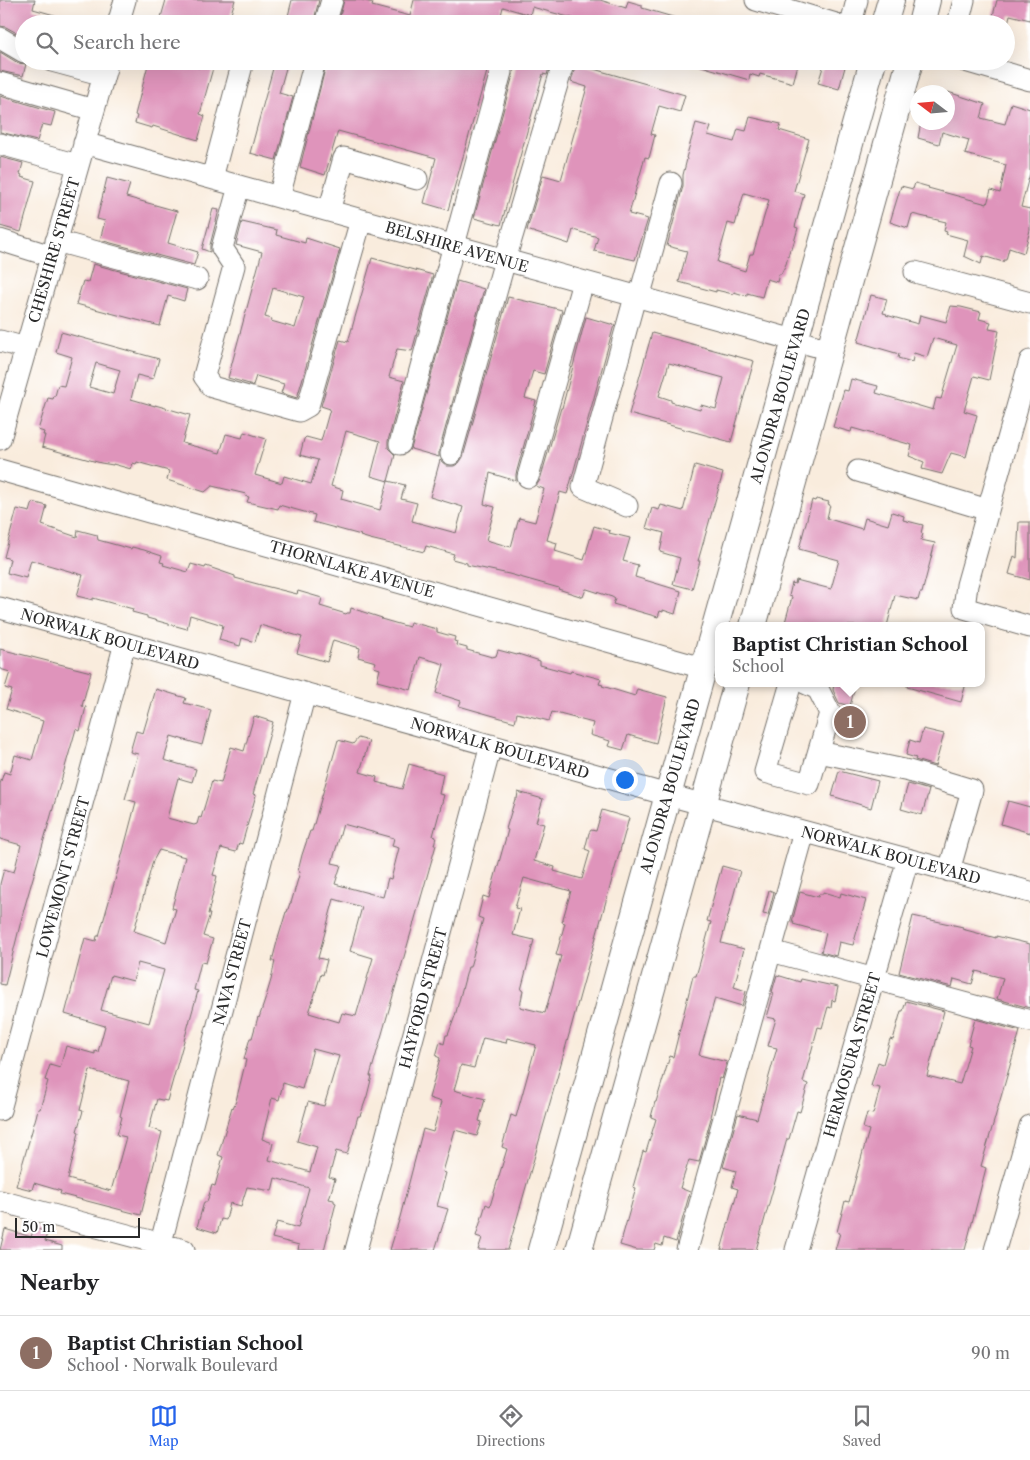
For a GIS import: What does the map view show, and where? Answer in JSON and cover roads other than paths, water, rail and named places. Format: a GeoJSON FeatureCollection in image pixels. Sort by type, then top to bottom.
{"type":"FeatureCollection","features":[{"type":"Feature","properties":{"kind":"main road"},"geometry":{"type":"LineString","coordinates":[[887,15],[891,0]]}},
{"type":"Feature","properties":{"kind":"main road"},"geometry":{"type":"LineString","coordinates":[[923,15],[927,0]]}},
{"type":"Feature","properties":{"kind":"main road","name":"ALONDRA BOULEVARD"},"geometry":{"type":"LineString","coordinates":[[716,622],[871,70]]}},
{"type":"Feature","properties":{"kind":"main road"},"geometry":{"type":"LineString","coordinates":[[754,622],[908,70]]}},
{"type":"Feature","properties":{"kind":"main road","name":"ALONDRA BOULEVARD"},"geometry":{"type":"LineString","coordinates":[[541,1250],[715,625]]}},
{"type":"Feature","properties":{"kind":"main road"},"geometry":{"type":"LineString","coordinates":[[579,1250],[736,687]]}},
{"type":"Feature","properties":{"kind":"street"},"geometry":{"type":"LineString","coordinates":[[121,15],[125,0]]}},
{"type":"Feature","properties":{"kind":"street"},"geometry":{"type":"LineString","coordinates":[[328,15],[332,0]]}},
{"type":"Feature","properties":{"kind":"street"},"geometry":{"type":"LineString","coordinates":[[756,0],[806,15]]}},
{"type":"Feature","properties":{"kind":"street"},"geometry":{"type":"LineString","coordinates":[[853,15],[857,0]]}},
{"type":"Feature","properties":{"kind":"street"},"geometry":{"type":"LineString","coordinates":[[960,15],[964,0]]}},
{"type":"Feature","properties":{"kind":"street"},"geometry":{"type":"LineString","coordinates":[[0,38],[15,47]]}},
{"type":"Feature","properties":{"kind":"street","name":"CHESHIRE STREET"},"geometry":{"type":"LineString","coordinates":[[0,439],[105,70]]}},
{"type":"Feature","properties":{"kind":"street"},"geometry":{"type":"LineString","coordinates":[[212,178],[241,70]]}},
{"type":"Feature","properties":{"kind":"street"},"geometry":{"type":"LineString","coordinates":[[279,197],[313,70]]}},
{"type":"Feature","properties":{"kind":"street"},"geometry":{"type":"LineString","coordinates":[[451,454],[505,260],[561,70]]}},
{"type":"Feature","properties":{"kind":"street"},"geometry":{"type":"LineString","coordinates":[[996,70],[1030,80]]}},
{"type":"Feature","properties":{"kind":"street"},"geometry":{"type":"LineString","coordinates":[[400,444],[501,72]]}},
{"type":"Feature","properties":{"kind":"street"},"geometry":{"type":"LineString","coordinates":[[0,83],[94,110]]}},
{"type":"Feature","properties":{"kind":"street","name":"BELSHIRE AVENUE"},"geometry":{"type":"LineString","coordinates":[[84,143],[830,350]]}},
{"type":"Feature","properties":{"kind":"street"},"geometry":{"type":"LineString","coordinates":[[0,144],[78,165]]}},
{"type":"Feature","properties":{"kind":"street"},"geometry":{"type":"LineString","coordinates":[[328,211],[344,158],[417,178]]}},
{"type":"Feature","properties":{"kind":"street"},"geometry":{"type":"LineString","coordinates":[[627,506],[583,487],[637,297],[672,183]]}},
{"type":"Feature","properties":{"kind":"street"},"geometry":{"type":"LineString","coordinates":[[239,186],[222,248],[234,266],[204,376],[212,387],[222,390],[299,411],[308,406],[368,222]]}},
{"type":"Feature","properties":{"kind":"street"},"geometry":{"type":"LineString","coordinates":[[320,413],[368,222]]}},
{"type":"Feature","properties":{"kind":"street"},"geometry":{"type":"LineString","coordinates":[[0,240],[54,249],[197,279]]}},
{"type":"Feature","properties":{"kind":"street"},"geometry":{"type":"LineString","coordinates":[[915,272],[1030,303]]}},
{"type":"Feature","properties":{"kind":"street"},"geometry":{"type":"LineString","coordinates":[[528,476],[583,282]]}},
{"type":"Feature","properties":{"kind":"street"},"geometry":{"type":"LineString","coordinates":[[0,341],[26,348]]}},
{"type":"Feature","properties":{"kind":"street"},"geometry":{"type":"LineString","coordinates":[[1030,361],[967,585],[964,608],[1030,627]]}},
{"type":"Feature","properties":{"kind":"street","name":"THORNLAKE AVENUE"},"geometry":{"type":"LineString","coordinates":[[0,470],[703,668]]}},
{"type":"Feature","properties":{"kind":"street"},"geometry":{"type":"LineString","coordinates":[[858,471],[988,510]]}},
{"type":"Feature","properties":{"kind":"street","name":"NORWALK BOULEVARD"},"geometry":{"type":"LineString","coordinates":[[0,608],[668,795],[1030,892]]}},
{"type":"Feature","properties":{"kind":"street","name":"LOWEMONT STREET"},"geometry":{"type":"LineString","coordinates":[[0,1110],[125,643]]}},
{"type":"Feature","properties":{"kind":"street"},"geometry":{"type":"LineString","coordinates":[[790,687],[765,772],[809,784],[830,714],[818,689],[814,687]]}},
{"type":"Feature","properties":{"kind":"street","name":"NAVA STREET"},"geometry":{"type":"LineString","coordinates":[[160,1247],[305,693]]}},
{"type":"Feature","properties":{"kind":"street","name":"HAYFORD STREET"},"geometry":{"type":"LineString","coordinates":[[356,1250],[491,745]]}},
{"type":"Feature","properties":{"kind":"street"},"geometry":{"type":"LineString","coordinates":[[819,752],[909,771],[972,790],[950,870]]}},
{"type":"Feature","properties":{"kind":"street"},"geometry":{"type":"LineString","coordinates":[[687,1250],[804,832]]}},
{"type":"Feature","properties":{"kind":"street","name":"HERMOSURA STREET"},"geometry":{"type":"LineString","coordinates":[[796,1250],[908,859]]}},
{"type":"Feature","properties":{"kind":"street"},"geometry":{"type":"LineString","coordinates":[[771,951],[1030,1021]]}},
{"type":"Feature","properties":{"kind":"street"},"geometry":{"type":"LineString","coordinates":[[995,1250],[1030,1126]]}},
{"type":"Feature","properties":{"kind":"street"},"geometry":{"type":"LineString","coordinates":[[0,1201],[160,1247],[184,1250]]}},
{"type":"Feature","properties":{"kind":"place","name":"Baptist Christian School"},"geometry":{"type":"Point","coordinates":[850,722]}}]}
